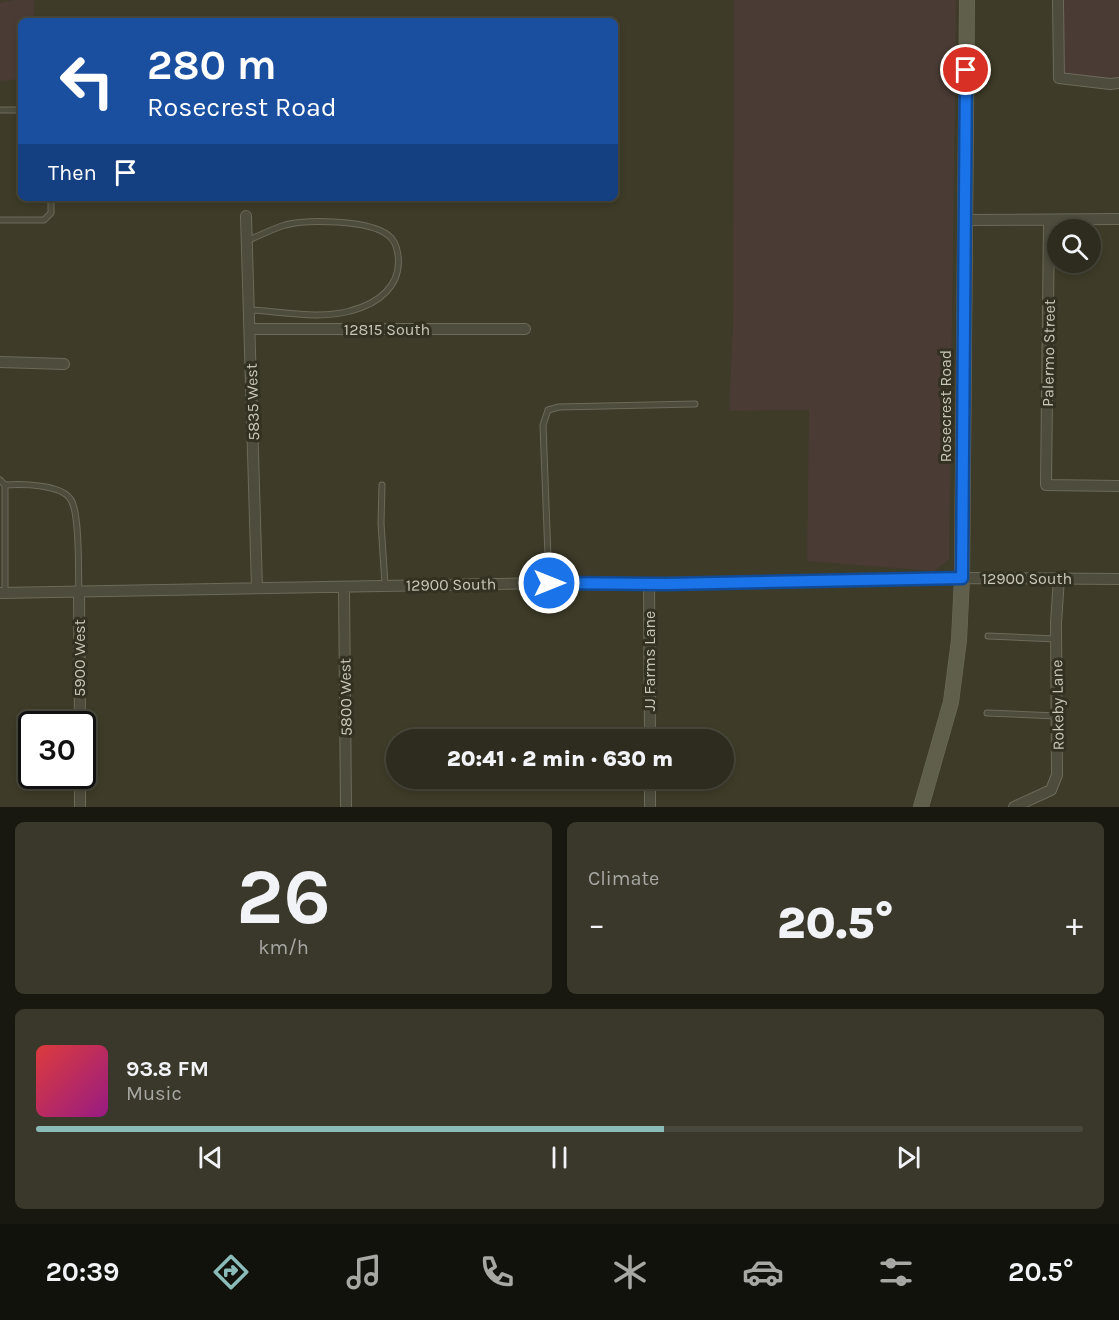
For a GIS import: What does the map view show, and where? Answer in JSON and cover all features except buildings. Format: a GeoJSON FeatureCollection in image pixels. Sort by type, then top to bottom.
{"type":"FeatureCollection","features":[{"type":"Feature","properties":{"kind":"main road","name":"Rosecrest Road"},"geometry":{"type":"LineString","coordinates":[[921,807],[951,702],[959,640],[962,578],[967,0]]}},
{"type":"Feature","properties":{"kind":"street"},"geometry":{"type":"LineString","coordinates":[[1058,0],[1059,78],[1110,84],[1119,82]]}},
{"type":"Feature","properties":{"kind":"street","name":"5835 West"},"geometry":{"type":"LineString","coordinates":[[246,216],[257,588]]}},
{"type":"Feature","properties":{"kind":"street"},"geometry":{"type":"LineString","coordinates":[[1101,219],[1119,219]]}},
{"type":"Feature","properties":{"kind":"street"},"geometry":{"type":"LineString","coordinates":[[964,220],[1047,220]]}},
{"type":"Feature","properties":{"kind":"street","name":"Palermo Street"},"geometry":{"type":"LineString","coordinates":[[1048,273],[1046,485],[1119,486]]}},
{"type":"Feature","properties":{"kind":"street","name":"12815 South"},"geometry":{"type":"LineString","coordinates":[[250,329],[525,329]]}},
{"type":"Feature","properties":{"kind":"street"},"geometry":{"type":"LineString","coordinates":[[0,362],[64,364]]}},
{"type":"Feature","properties":{"kind":"street","name":"12900 South"},"geometry":{"type":"LineString","coordinates":[[2,593],[384,585],[649,584],[962,578],[1119,579]]}},
{"type":"Feature","properties":{"kind":"street","name":"Rokeby Lane"},"geometry":{"type":"LineString","coordinates":[[1014,807],[1051,790],[1057,775],[1056,639],[1059,578]]}},
{"type":"Feature","properties":{"kind":"street","name":"JJ Farms Lane"},"geometry":{"type":"LineString","coordinates":[[649,584],[650,729]]}},
{"type":"Feature","properties":{"kind":"street","name":"5800 West"},"geometry":{"type":"LineString","coordinates":[[344,587],[346,807]]}},
{"type":"Feature","properties":{"kind":"street","name":"5900 West"},"geometry":{"type":"LineString","coordinates":[[79,592],[80,711]]}},
{"type":"Feature","properties":{"kind":"street"},"geometry":{"type":"LineString","coordinates":[[80,789],[80,807]]}},
{"type":"Feature","properties":{"kind":"street"},"geometry":{"type":"LineString","coordinates":[[650,789],[650,807]]}},
{"type":"Feature","properties":{"kind":"lane"},"geometry":{"type":"LineString","coordinates":[[0,110],[18,110]]}},
{"type":"Feature","properties":{"kind":"lane"},"geometry":{"type":"LineString","coordinates":[[0,220],[44,220],[51,213],[51,201]]}},
{"type":"Feature","properties":{"kind":"lane"},"geometry":{"type":"LineString","coordinates":[[246,241],[285,225],[305,222],[368,226],[388,234],[396,243],[398,258],[398,271],[391,289],[376,301],[349,312],[308,315],[249,310]]}},
{"type":"Feature","properties":{"kind":"lane"},"geometry":{"type":"LineString","coordinates":[[549,583],[543,425],[548,410],[560,407],[695,404]]}},
{"type":"Feature","properties":{"kind":"lane"},"geometry":{"type":"LineString","coordinates":[[0,480],[5,485],[41,486],[57,490],[67,495],[72,501],[75,514],[79,592]]}},
{"type":"Feature","properties":{"kind":"lane"},"geometry":{"type":"LineString","coordinates":[[2,593],[5,485]]}},
{"type":"Feature","properties":{"kind":"lane"},"geometry":{"type":"LineString","coordinates":[[382,485],[384,585]]}},
{"type":"Feature","properties":{"kind":"lane"},"geometry":{"type":"LineString","coordinates":[[988,636],[1056,639]]}},
{"type":"Feature","properties":{"kind":"lane"},"geometry":{"type":"LineString","coordinates":[[987,713],[1057,716]]}},
{"type":"Feature","properties":{"kind":"shaded area"},"geometry":{"type":"Polygon","coordinates":[[[34,0],[34,18],[18,18],[18,79],[0,81],[0,3],[34,0]]]}},
{"type":"Feature","properties":{"kind":"shaded area"},"geometry":{"type":"Polygon","coordinates":[[[734,0],[956,0],[949,559],[934,571],[807,561],[809,410],[729,411],[733,325],[734,0]]]}},
{"type":"Feature","properties":{"kind":"shaded area"},"geometry":{"type":"Polygon","coordinates":[[[1058,0],[1119,0],[1119,83],[1059,78],[1058,0]]]}},
{"type":"Feature","properties":{"kind":"route"},"geometry":{"type":"LineString","coordinates":[[549,583],[666,584],[962,578],[966,70]]}}]}
